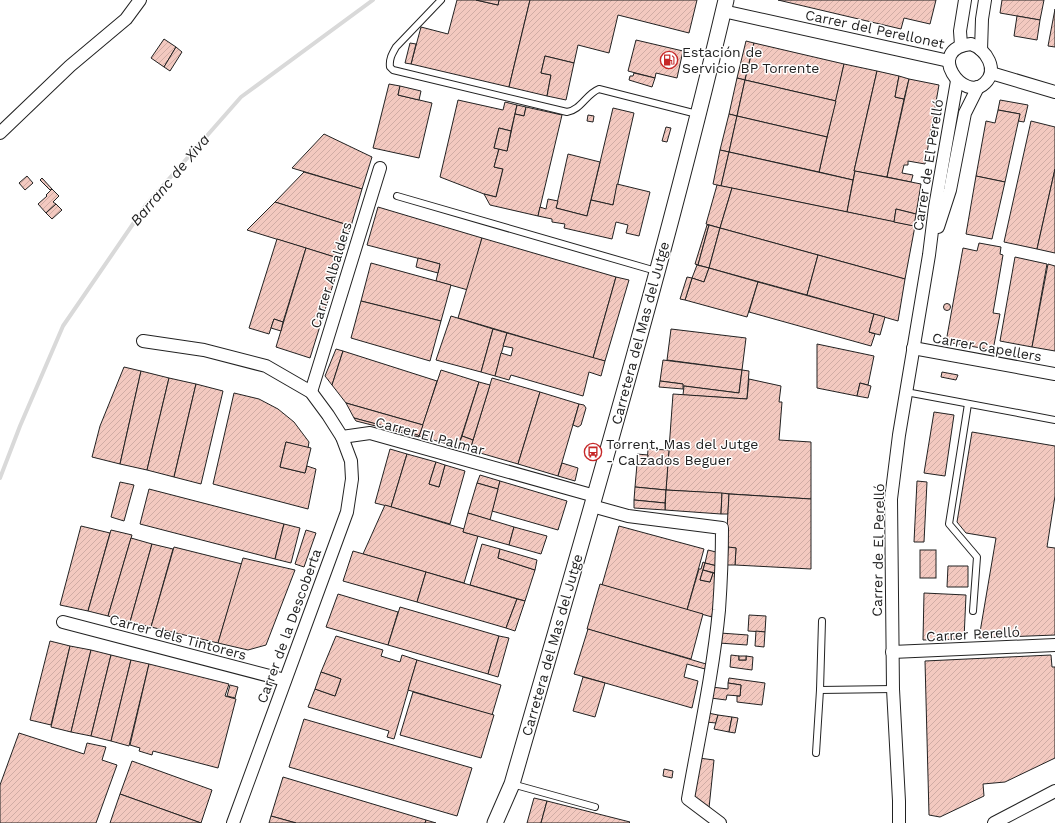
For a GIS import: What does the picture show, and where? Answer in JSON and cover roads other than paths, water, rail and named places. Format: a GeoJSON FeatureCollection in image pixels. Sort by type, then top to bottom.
{"type":"FeatureCollection","features":[{"type":"Feature","properties":{"kind":"street"},"geometry":{"type":"LineString","coordinates":[[0,133],[70,66],[126,19],[140,0]]}},
{"type":"Feature","properties":{"kind":"street"},"geometry":{"type":"LineString","coordinates":[[960,45],[960,31],[966,0]]}},
{"type":"Feature","properties":{"kind":"street"},"geometry":{"type":"LineString","coordinates":[[981,50],[982,19],[985,0]]}},
{"type":"Feature","properties":{"kind":"street","name":"Carretera del Mas del Jutge"},"geometry":{"type":"LineString","coordinates":[[495,823],[512,784],[594,501],[658,271],[724,6]]}},
{"type":"Feature","properties":{"kind":"street","name":"Carrer del Perellonet"},"geometry":{"type":"LineString","coordinates":[[724,6],[949,61]]}},
{"type":"Feature","properties":{"kind":"street"},"geometry":{"type":"LineString","coordinates":[[971,44],[978,46],[981,50],[987,56],[991,66],[991,73],[985,83],[978,87],[968,86],[957,81],[952,73],[949,61],[952,52],[960,45],[971,44]]}},
{"type":"Feature","properties":{"kind":"street"},"geometry":{"type":"LineString","coordinates":[[991,73],[1055,92]]}},
{"type":"Feature","properties":{"kind":"street","name":"Carrer de El Perelló"},"geometry":{"type":"LineString","coordinates":[[898,823],[899,801],[892,689],[891,499],[898,435],[957,81]]}},
{"type":"Feature","properties":{"kind":"street","name":"Carrer de El Perelló"},"geometry":{"type":"LineString","coordinates":[[929,255],[950,190],[965,113],[978,87]]}},
{"type":"Feature","properties":{"kind":"street","name":"Carrer Albalders"},"geometry":{"type":"LineString","coordinates":[[311,392],[380,168]]}},
{"type":"Feature","properties":{"kind":"street"},"geometry":{"type":"LineString","coordinates":[[142,341],[204,350],[266,366],[311,392],[342,437]]}},
{"type":"Feature","properties":{"kind":"street","name":"Carrer Capellers"},"geometry":{"type":"LineString","coordinates":[[913,348],[1055,374]]}},
{"type":"Feature","properties":{"kind":"street","name":"Carrer El Palmar"},"geometry":{"type":"LineString","coordinates":[[342,437],[370,433],[594,501],[628,516],[722,528],[722,567],[718,619],[711,671],[688,799],[720,823]]}},
{"type":"Feature","properties":{"kind":"street","name":"Carrer de la Descoberta"},"geometry":{"type":"LineString","coordinates":[[233,823],[347,512],[352,479],[351,461],[342,437]]}},
{"type":"Feature","properties":{"kind":"street","name":"Carrer dels Tintorers"},"geometry":{"type":"LineString","coordinates":[[63,622],[285,680]]}},
{"type":"Feature","properties":{"kind":"street","name":"Carrer Perelló"},"geometry":{"type":"LineString","coordinates":[[892,652],[1055,645]]}},
{"type":"Feature","properties":{"kind":"street"},"geometry":{"type":"LineString","coordinates":[[994,823],[1012,819],[1055,791]]}},
{"type":"Feature","properties":{"kind":"lane"},"geometry":{"type":"LineString","coordinates":[[441,0],[396,48],[389,63],[390,67],[394,70],[567,112],[576,109],[594,91],[599,89],[697,114]]}},
{"type":"Feature","properties":{"kind":"lane"},"geometry":{"type":"LineString","coordinates":[[397,196],[658,271]]}},
{"type":"Feature","properties":{"kind":"lane"},"geometry":{"type":"LineString","coordinates":[[906,392],[1055,420]]}},
{"type":"Feature","properties":{"kind":"lane"},"geometry":{"type":"LineString","coordinates":[[968,404],[949,524],[977,557],[973,611]]}},
{"type":"Feature","properties":{"kind":"lane"},"geometry":{"type":"LineString","coordinates":[[816,753],[822,621]]}},
{"type":"Feature","properties":{"kind":"lane"},"geometry":{"type":"LineString","coordinates":[[820,690],[892,689]]}},
{"type":"Feature","properties":{"kind":"lane"},"geometry":{"type":"LineString","coordinates":[[512,784],[595,807]]}},
{"type":"Feature","properties":{"kind":"waterway","name":"Barranc de Xiva"},"geometry":{"type":"LineString","coordinates":[[0,478],[20,426],[63,326],[146,205],[241,97],[373,0]]}},
{"type":"Feature","properties":{"kind":"place","name":"Estación de Servicio BP Torrente"},"geometry":{"type":"Point","coordinates":[669,60]}},
{"type":"Feature","properties":{"kind":"place","name":"Torrent, Mas del Jutge - Calzados Beguer"},"geometry":{"type":"Point","coordinates":[593,452]}}]}
